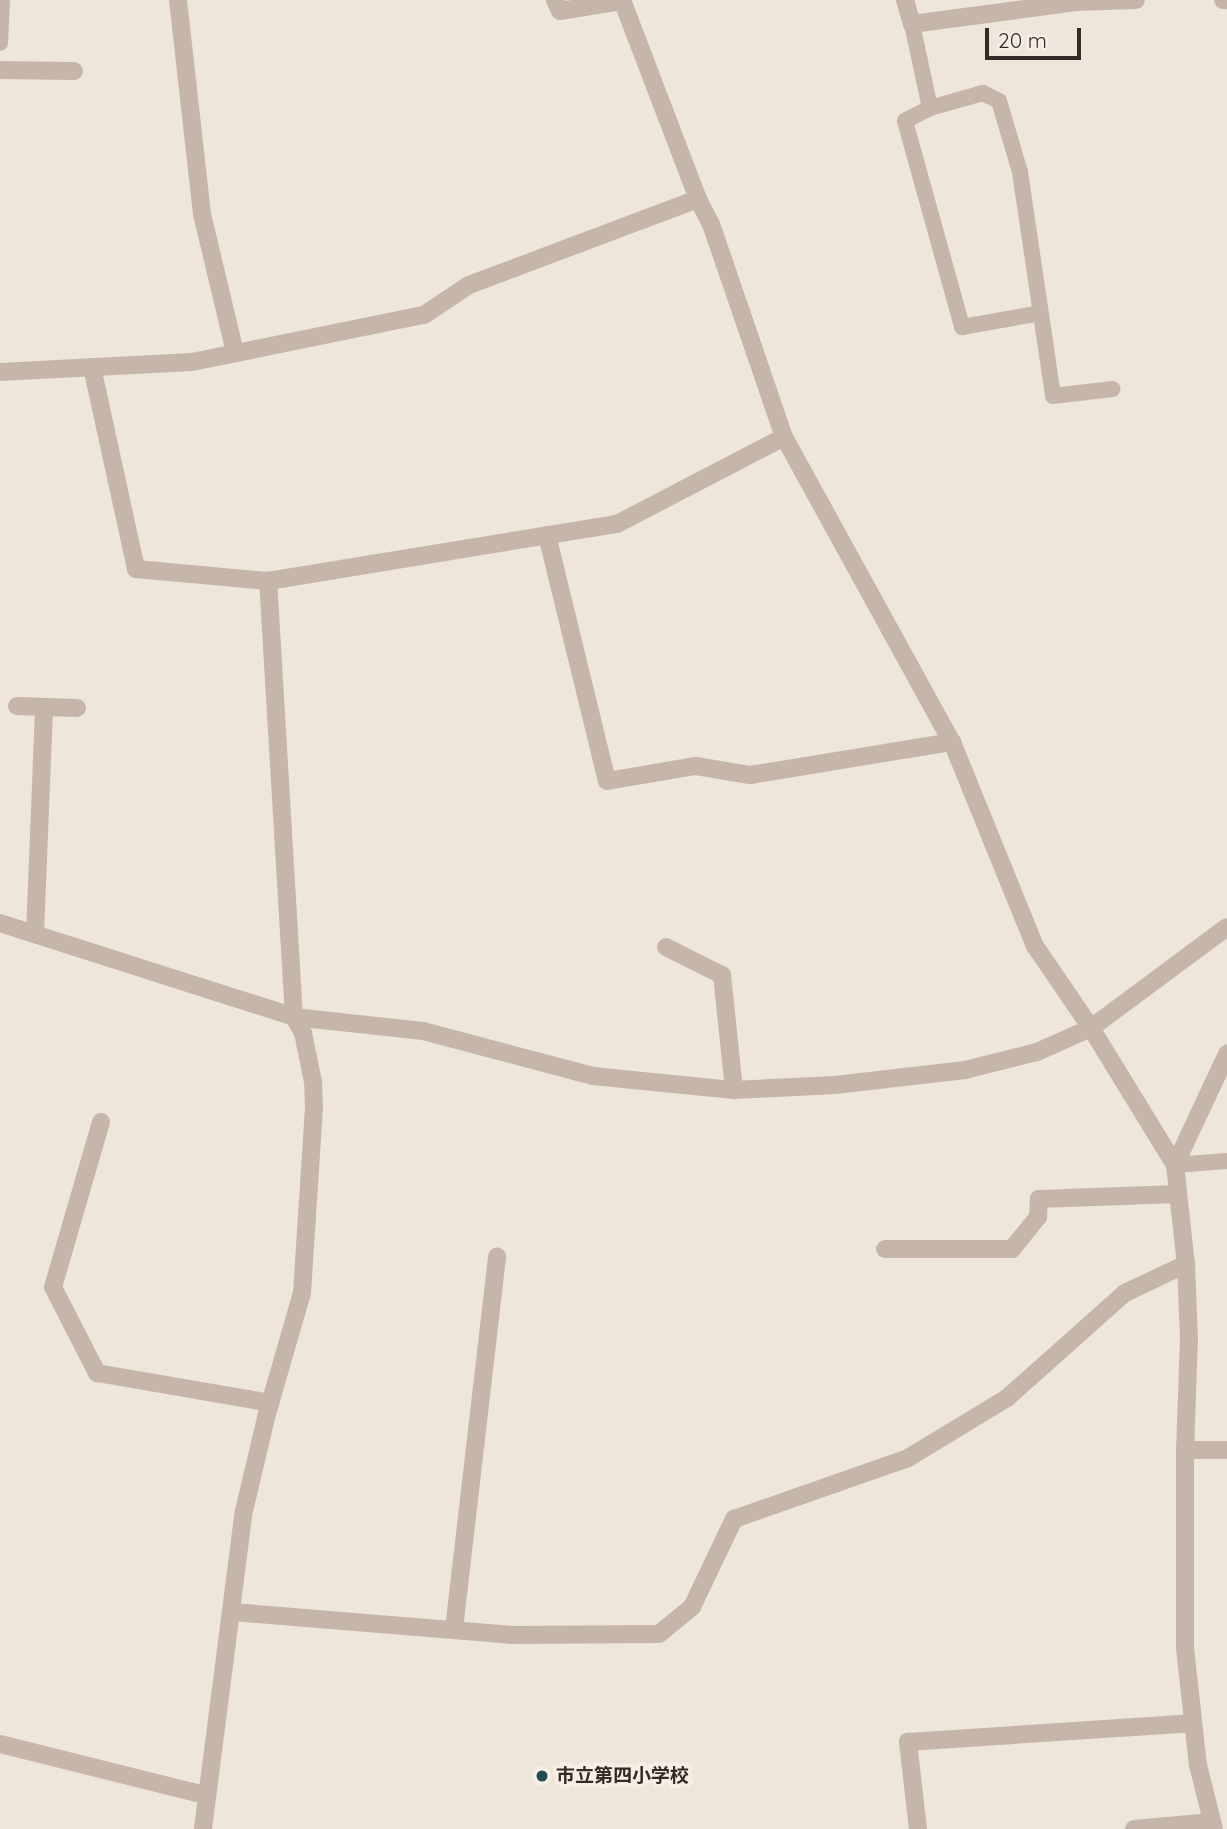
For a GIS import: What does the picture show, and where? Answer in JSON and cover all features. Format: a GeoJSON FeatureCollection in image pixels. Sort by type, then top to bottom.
{"type":"FeatureCollection","features":[{"type":"Feature","properties":{"kind":"street"},"geometry":{"type":"LineString","coordinates":[[178,0],[202,214],[234,352]]}},
{"type":"Feature","properties":{"kind":"street"},"geometry":{"type":"LineString","coordinates":[[555,0],[560,11],[622,0],[698,199],[711,224],[784,437],[952,742],[1035,946],[1091,1028],[1175,1165],[1186,1264],[1189,1338],[1185,1450],[1185,1648],[1191,1723],[1213,1826],[1134,1829]]}},
{"type":"Feature","properties":{"kind":"street"},"geometry":{"type":"LineString","coordinates":[[905,0],[912,24],[1076,2],[1136,0]]}},
{"type":"Feature","properties":{"kind":"street"},"geometry":{"type":"LineString","coordinates":[[0,70],[74,71]]}},
{"type":"Feature","properties":{"kind":"street"},"geometry":{"type":"LineString","coordinates":[[0,372],[192,362],[425,315],[469,285],[698,199]]}},
{"type":"Feature","properties":{"kind":"street"},"geometry":{"type":"LineString","coordinates":[[92,367],[136,569],[268,581],[617,524],[784,437]]}},
{"type":"Feature","properties":{"kind":"street"},"geometry":{"type":"LineString","coordinates":[[547,536],[607,781],[696,766],[750,775],[952,742]]}},
{"type":"Feature","properties":{"kind":"street"},"geometry":{"type":"LineString","coordinates":[[203,1829],[205,1795],[233,1612],[244,1511],[270,1403],[302,1293],[314,1107],[313,1082],[303,1033],[294,1017],[268,581]]}},
{"type":"Feature","properties":{"kind":"street"},"geometry":{"type":"LineString","coordinates":[[17,706],[77,708]]}},
{"type":"Feature","properties":{"kind":"street"},"geometry":{"type":"LineString","coordinates":[[34,934],[44,707]]}},
{"type":"Feature","properties":{"kind":"street"},"geometry":{"type":"LineString","coordinates":[[0,923],[294,1017],[423,1031],[593,1076],[734,1090],[835,1085],[965,1070],[1037,1052],[1091,1028],[1227,928]]}},
{"type":"Feature","properties":{"kind":"street"},"geometry":{"type":"LineString","coordinates":[[666,947],[722,975],[734,1090]]}},
{"type":"Feature","properties":{"kind":"street"},"geometry":{"type":"LineString","coordinates":[[1175,1165],[1227,1054]]}},
{"type":"Feature","properties":{"kind":"street"},"geometry":{"type":"LineString","coordinates":[[101,1122],[53,1287],[97,1373],[270,1403]]}},
{"type":"Feature","properties":{"kind":"street"},"geometry":{"type":"LineString","coordinates":[[885,1249],[1012,1249],[1038,1217],[1040,1199],[1178,1194]]}},
{"type":"Feature","properties":{"kind":"street"},"geometry":{"type":"LineString","coordinates":[[454,1629],[497,1256]]}},
{"type":"Feature","properties":{"kind":"street"},"geometry":{"type":"LineString","coordinates":[[233,1612],[512,1635],[659,1634],[692,1607],[733,1519],[908,1458],[1007,1398],[1125,1293],[1186,1264]]}},
{"type":"Feature","properties":{"kind":"street"},"geometry":{"type":"LineString","coordinates":[[1185,1450],[1227,1450]]}},
{"type":"Feature","properties":{"kind":"street"},"geometry":{"type":"LineString","coordinates":[[918,1829],[908,1742],[1191,1723]]}},
{"type":"Feature","properties":{"kind":"street"},"geometry":{"type":"LineString","coordinates":[[0,1745],[205,1795]]}},
{"type":"Feature","properties":{"kind":"lane"},"geometry":{"type":"LineString","coordinates":[[0,43],[2,0]]}},
{"type":"Feature","properties":{"kind":"lane"},"geometry":{"type":"LineString","coordinates":[[912,24],[930,108]]}},
{"type":"Feature","properties":{"kind":"lane"},"geometry":{"type":"LineString","coordinates":[[1041,313],[962,327],[905,121],[930,108],[983,93],[999,101],[1020,172],[1041,313],[1053,396],[1113,389]]}},
{"type":"Feature","properties":{"kind":"lane"},"geometry":{"type":"LineString","coordinates":[[1175,1165],[1227,1161]]}},
{"type":"Feature","properties":{"kind":"place","name":"市立第四小学校"},"geometry":{"type":"Point","coordinates":[542,1776]}}]}
